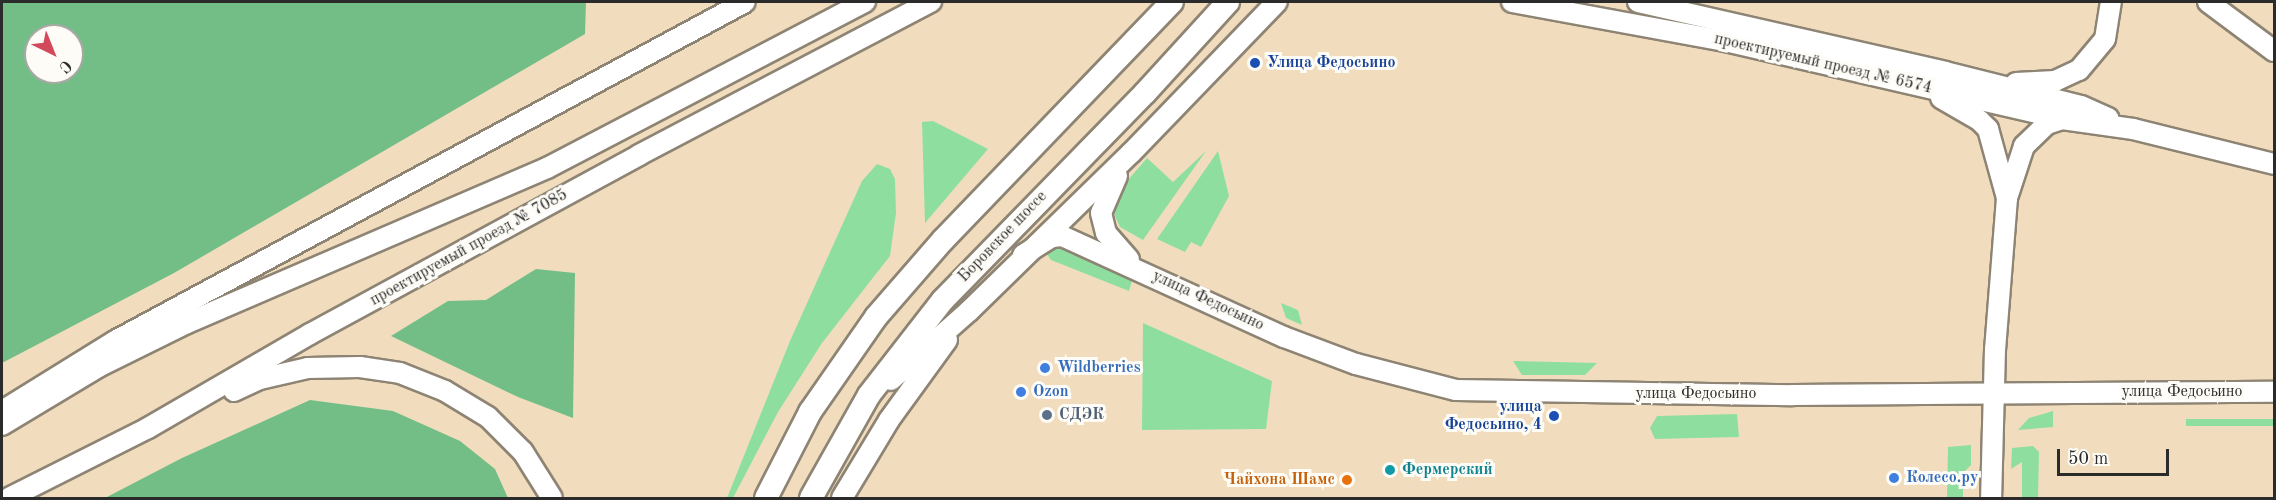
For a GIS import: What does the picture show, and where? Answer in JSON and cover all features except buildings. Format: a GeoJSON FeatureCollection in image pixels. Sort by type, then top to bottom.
{"type":"FeatureCollection","features":[{"type":"Feature","properties":{"kind":"main road"},"geometry":{"type":"LineString","coordinates":[[2,411],[124,335],[745,2]]}},
{"type":"Feature","properties":{"kind":"main road","name":"проектируемый проезд № 7085"},"geometry":{"type":"LineString","coordinates":[[2,425],[100,366],[187,323],[547,168],[865,2]]}},
{"type":"Feature","properties":{"kind":"main road","name":"проектируемый проезд № 7085"},"geometry":{"type":"LineString","coordinates":[[9,498],[148,428],[608,172],[931,2]]}},
{"type":"Feature","properties":{"kind":"main road"},"geometry":{"type":"LineString","coordinates":[[1114,64],[1165,2]]}},
{"type":"Feature","properties":{"kind":"main road"},"geometry":{"type":"LineString","coordinates":[[766,498],[810,412],[864,331],[943,240],[1172,2]]}},
{"type":"Feature","properties":{"kind":"main road","name":"Боровское шоссе"},"geometry":{"type":"LineString","coordinates":[[811,498],[846,432],[893,361],[943,300],[1145,93],[1228,2]]}},
{"type":"Feature","properties":{"kind":"main road"},"geometry":{"type":"LineString","coordinates":[[846,432],[905,365],[969,312],[1023,255],[1131,153],[1278,2]]}},
{"type":"Feature","properties":{"kind":"main road","name":"проектируемый проезд № 6574"},"geometry":{"type":"LineString","coordinates":[[1512,2],[1725,41],[2062,119],[2133,129],[2274,164]]}},
{"type":"Feature","properties":{"kind":"main road","name":"проектируемый проезд № 6574"},"geometry":{"type":"LineString","coordinates":[[1638,2],[2081,106],[2133,129]]}},
{"type":"Feature","properties":{"kind":"main road"},"geometry":{"type":"LineString","coordinates":[[1989,83],[2042,83],[2079,70],[2104,39],[2111,2]]}},
{"type":"Feature","properties":{"kind":"main road"},"geometry":{"type":"LineString","coordinates":[[2208,2],[2274,51]]}},
{"type":"Feature","properties":{"kind":"main road"},"geometry":{"type":"LineString","coordinates":[[1914,85],[1960,108],[1988,129],[2007,198]]}},
{"type":"Feature","properties":{"kind":"main road"},"geometry":{"type":"LineString","coordinates":[[1991,498],[1994,392],[2007,198],[2024,146],[2047,124],[2062,119]]}},
{"type":"Feature","properties":{"kind":"main road"},"geometry":{"type":"LineString","coordinates":[[1131,153],[1108,190],[1101,213],[1113,243],[1140,269]]}},
{"type":"Feature","properties":{"kind":"main road","name":"улица Федосьино"},"geometry":{"type":"LineString","coordinates":[[1023,255],[1052,237],[1062,236],[1324,352],[1456,390],[1792,395],[2274,392]]}},
{"type":"Feature","properties":{"kind":"main road"},"geometry":{"type":"LineString","coordinates":[[842,498],[889,420],[969,312]]}},
{"type":"Feature","properties":{"kind":"main road"},"geometry":{"type":"LineString","coordinates":[[148,428],[260,379],[308,368],[360,367],[400,374],[445,391],[488,417],[523,452],[552,498]]}},
{"type":"Feature","properties":{"kind":"green space"},"geometry":{"type":"Polygon","coordinates":[[[2,2],[586,2],[585,34],[174,273],[2,363],[2,2]]]}},
{"type":"Feature","properties":{"kind":"green space"},"geometry":{"type":"Polygon","coordinates":[[[933,121],[988,149],[925,223],[922,122],[933,121]]]}},
{"type":"Feature","properties":{"kind":"green space"},"geometry":{"type":"Polygon","coordinates":[[[1206,151],[1143,240],[1120,227],[1114,214],[1115,202],[1121,188],[1147,158],[1173,182],[1206,151]]]}},
{"type":"Feature","properties":{"kind":"green space"},"geometry":{"type":"Polygon","coordinates":[[[1218,151],[1229,196],[1201,247],[1191,242],[1185,252],[1157,239],[1218,151]]]}},
{"type":"Feature","properties":{"kind":"green space"},"geometry":{"type":"Polygon","coordinates":[[[877,164],[890,169],[895,179],[896,213],[890,256],[822,343],[778,412],[733,498],[727,498],[790,341],[862,181],[877,164]]]}},
{"type":"Feature","properties":{"kind":"green space"},"geometry":{"type":"Polygon","coordinates":[[[1063,246],[1133,277],[1129,291],[1051,260],[1045,251],[1063,246]]]}},
{"type":"Feature","properties":{"kind":"green space"},"geometry":{"type":"Polygon","coordinates":[[[536,269],[575,273],[573,418],[518,397],[391,336],[448,301],[486,300],[536,269]]]}},
{"type":"Feature","properties":{"kind":"green space"},"geometry":{"type":"Polygon","coordinates":[[[1281,303],[1298,310],[1302,325],[1286,318],[1281,303]]]}},
{"type":"Feature","properties":{"kind":"green space"},"geometry":{"type":"Polygon","coordinates":[[[1143,323],[1272,381],[1266,429],[1142,430],[1143,323]]]}},
{"type":"Feature","properties":{"kind":"green space"},"geometry":{"type":"Polygon","coordinates":[[[1513,361],[1597,363],[1585,375],[1522,375],[1513,361]]]}},
{"type":"Feature","properties":{"kind":"green space"},"geometry":{"type":"Polygon","coordinates":[[[310,400],[393,411],[460,441],[495,469],[508,498],[105,498],[182,458],[310,400]]]}},
{"type":"Feature","properties":{"kind":"green space"},"geometry":{"type":"Polygon","coordinates":[[[2053,411],[2053,427],[2018,430],[2029,418],[2053,411]]]}},
{"type":"Feature","properties":{"kind":"green space"},"geometry":{"type":"Polygon","coordinates":[[[1737,414],[1739,437],[1655,439],[1650,428],[1657,416],[1737,414]]]}},
{"type":"Feature","properties":{"kind":"green space"},"geometry":{"type":"Polygon","coordinates":[[[2186,419],[2274,419],[2274,426],[2186,426],[2186,419]]]}},
{"type":"Feature","properties":{"kind":"green space"},"geometry":{"type":"Polygon","coordinates":[[[1971,445],[1971,465],[1963,473],[1963,498],[1947,498],[1948,447],[1971,445]]]}},
{"type":"Feature","properties":{"kind":"green space"},"geometry":{"type":"Polygon","coordinates":[[[2033,446],[2039,452],[2038,498],[2022,498],[2022,462],[2011,469],[2012,448],[2033,446]]]}},
{"type":"Feature","properties":{"kind":"place","name":"Улица Федосьино"},"geometry":{"type":"Point","coordinates":[1255,63]}},
{"type":"Feature","properties":{"kind":"place","name":"Wildberries"},"geometry":{"type":"Point","coordinates":[1045,368]}},
{"type":"Feature","properties":{"kind":"place","name":"Ozon"},"geometry":{"type":"Point","coordinates":[1021,392]}},
{"type":"Feature","properties":{"kind":"place","name":"СДЭК"},"geometry":{"type":"Point","coordinates":[1047,415]}},
{"type":"Feature","properties":{"kind":"place","name":"улица Федосьино, 4"},"geometry":{"type":"Point","coordinates":[1554,416]}},
{"type":"Feature","properties":{"kind":"place","name":"Фермерский"},"geometry":{"type":"Point","coordinates":[1390,470]}},
{"type":"Feature","properties":{"kind":"place","name":"Колесо.ру"},"geometry":{"type":"Point","coordinates":[1894,478]}},
{"type":"Feature","properties":{"kind":"place","name":"Чайхона Шамс"},"geometry":{"type":"Point","coordinates":[1347,480]}}]}
